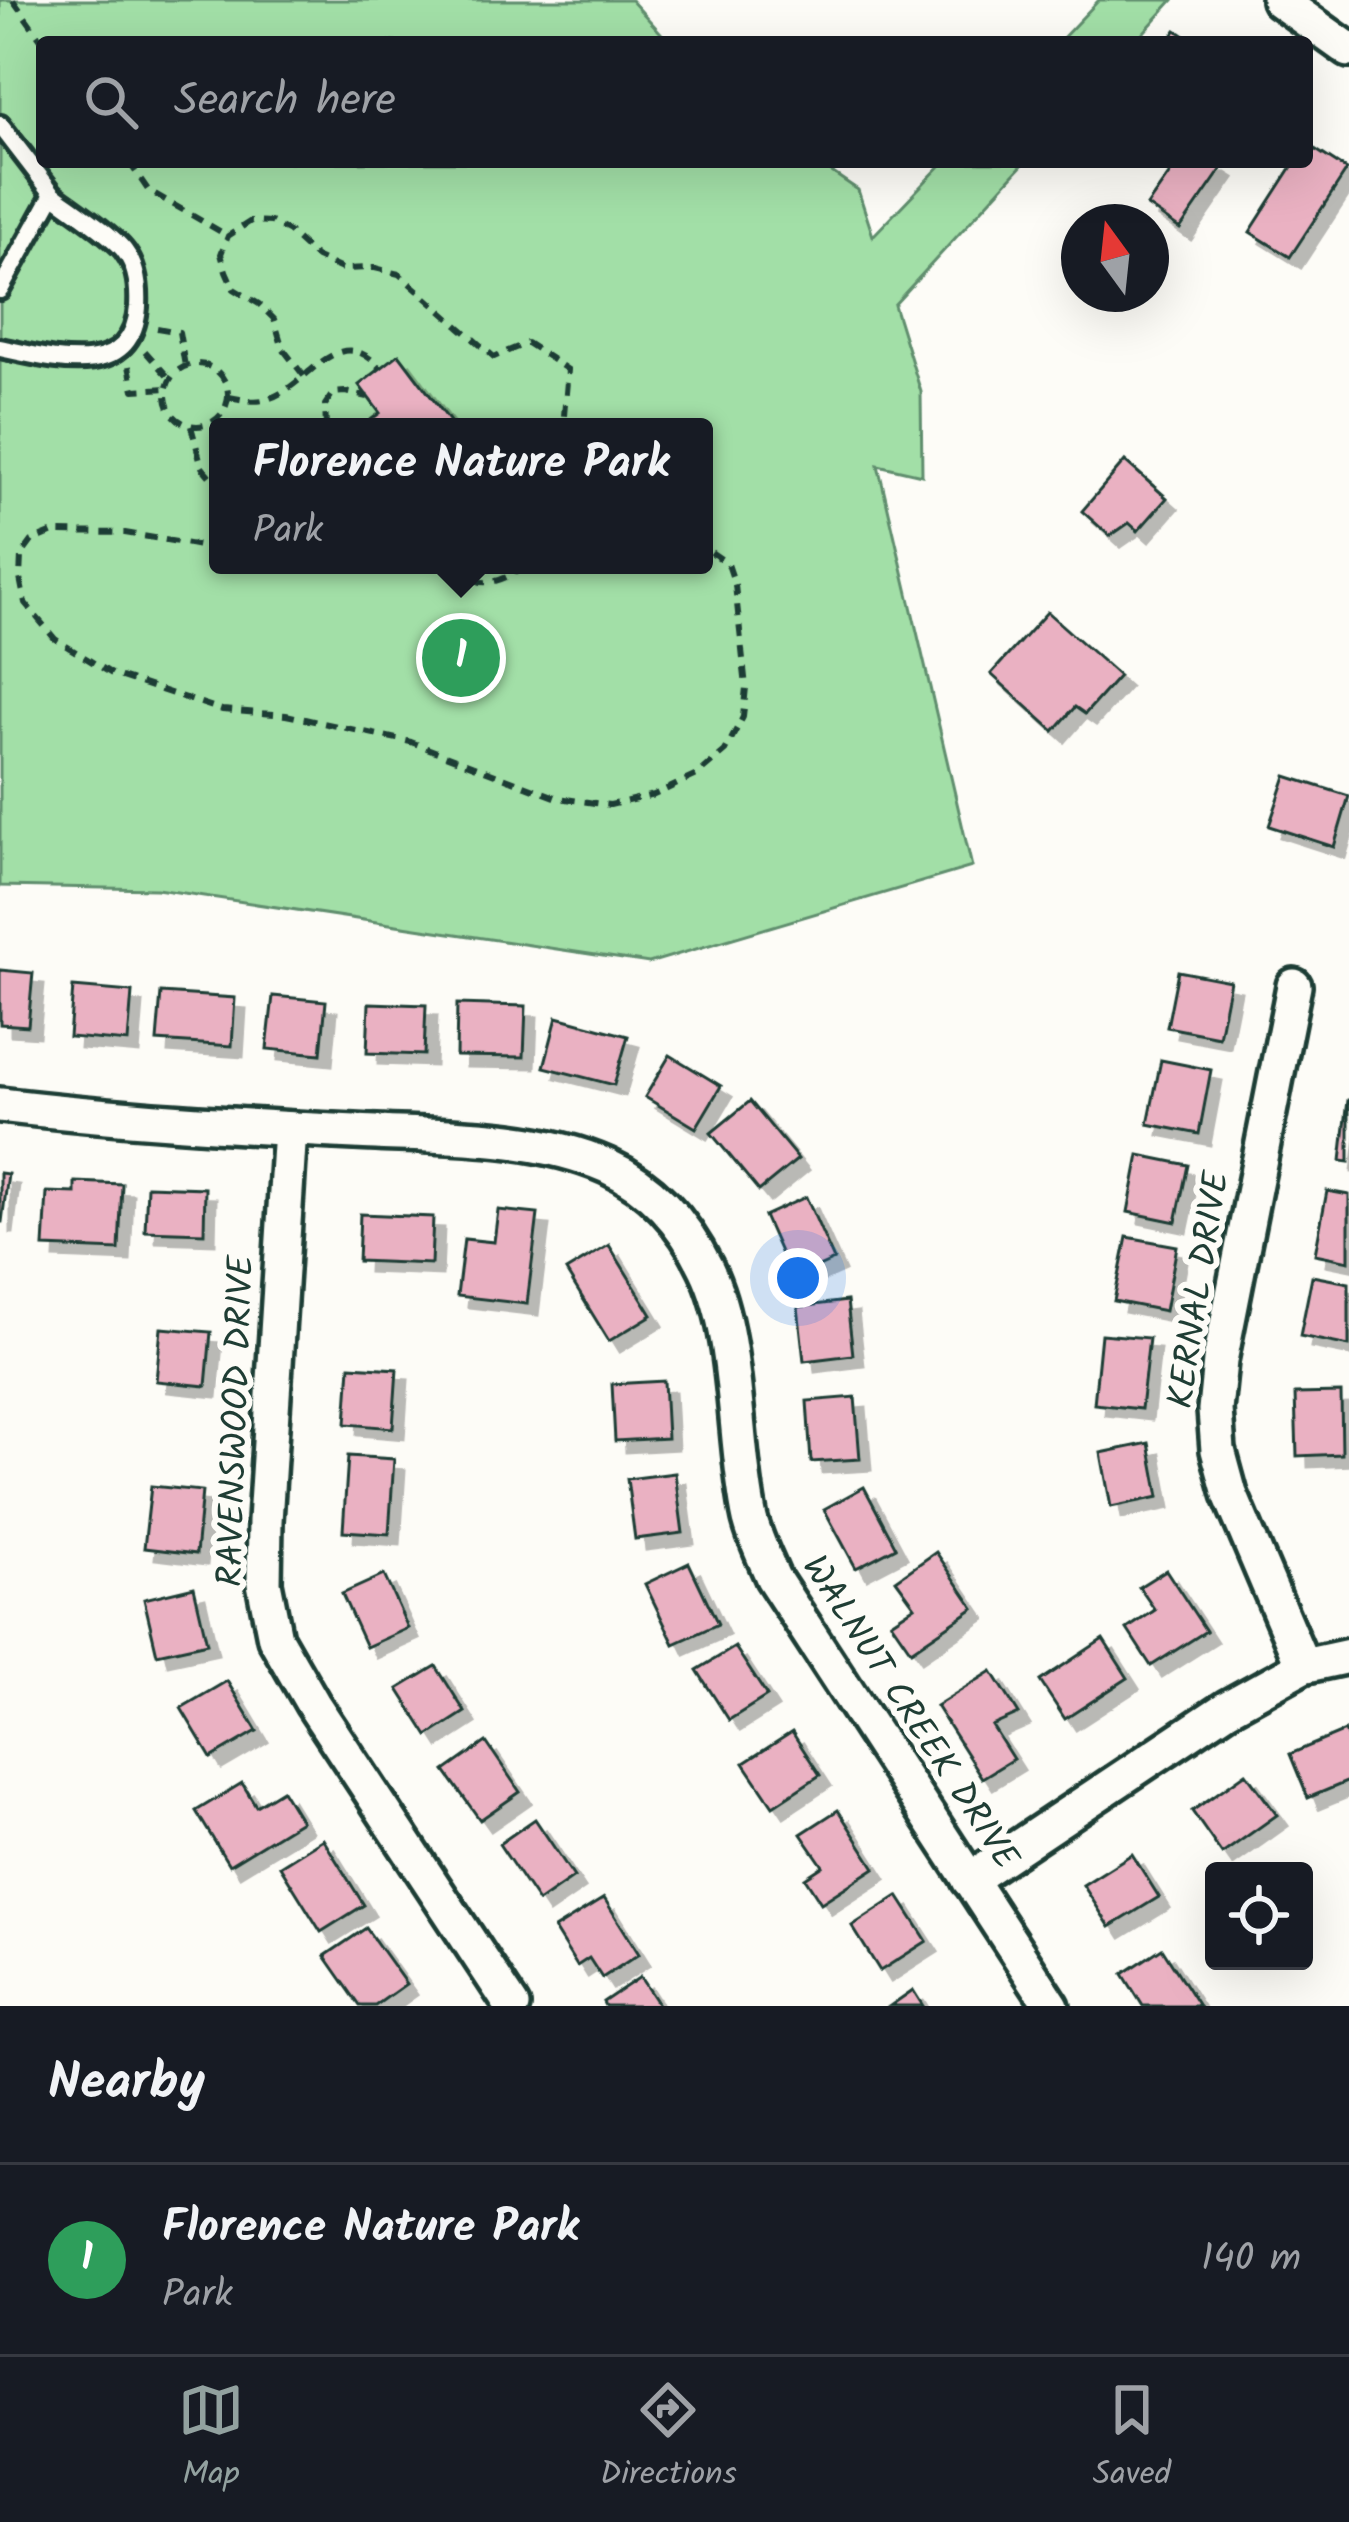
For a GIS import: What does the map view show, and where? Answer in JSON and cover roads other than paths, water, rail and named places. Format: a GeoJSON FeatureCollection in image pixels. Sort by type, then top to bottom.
{"type":"FeatureCollection","features":[{"type":"Feature","properties":{"kind":"street"},"geometry":{"type":"LineString","coordinates":[[1279,0],[1349,50]]}},
{"type":"Feature","properties":{"kind":"street","name":"KERNAL DRIVE"},"geometry":{"type":"LineString","coordinates":[[1294,986],[1220,1361],[1215,1410],[1218,1450],[1230,1494],[1304,1666]]}},
{"type":"Feature","properties":{"kind":"street","name":"WALNUT CREEK DRIVE"},"geometry":{"type":"LineString","coordinates":[[0,1106],[497,1140],[567,1151],[610,1167],[652,1193],[684,1228],[709,1272],[725,1324],[751,1523],[772,1578],[1052,2006]]}},
{"type":"Feature","properties":{"kind":"street","name":"RAVENSWOOD DRIVE"},"geometry":{"type":"LineString","coordinates":[[290,1129],[265,1522],[264,1583],[275,1638],[313,1704],[512,2006]]}},
{"type":"Feature","properties":{"kind":"street"},"geometry":{"type":"LineString","coordinates":[[970,1880],[1227,1708],[1304,1666],[1349,1655]]}},
{"type":"Feature","properties":{"kind":"lane"},"geometry":{"type":"LineString","coordinates":[[0,125],[52,194],[125,250],[139,290],[129,337],[111,356],[76,363],[0,349]]}},
{"type":"Feature","properties":{"kind":"lane"},"geometry":{"type":"LineString","coordinates":[[0,290],[52,194]]}},
{"type":"Feature","properties":{"kind":"place","name":"Florence Nature Park"},"geometry":{"type":"Point","coordinates":[461,658]}}]}
